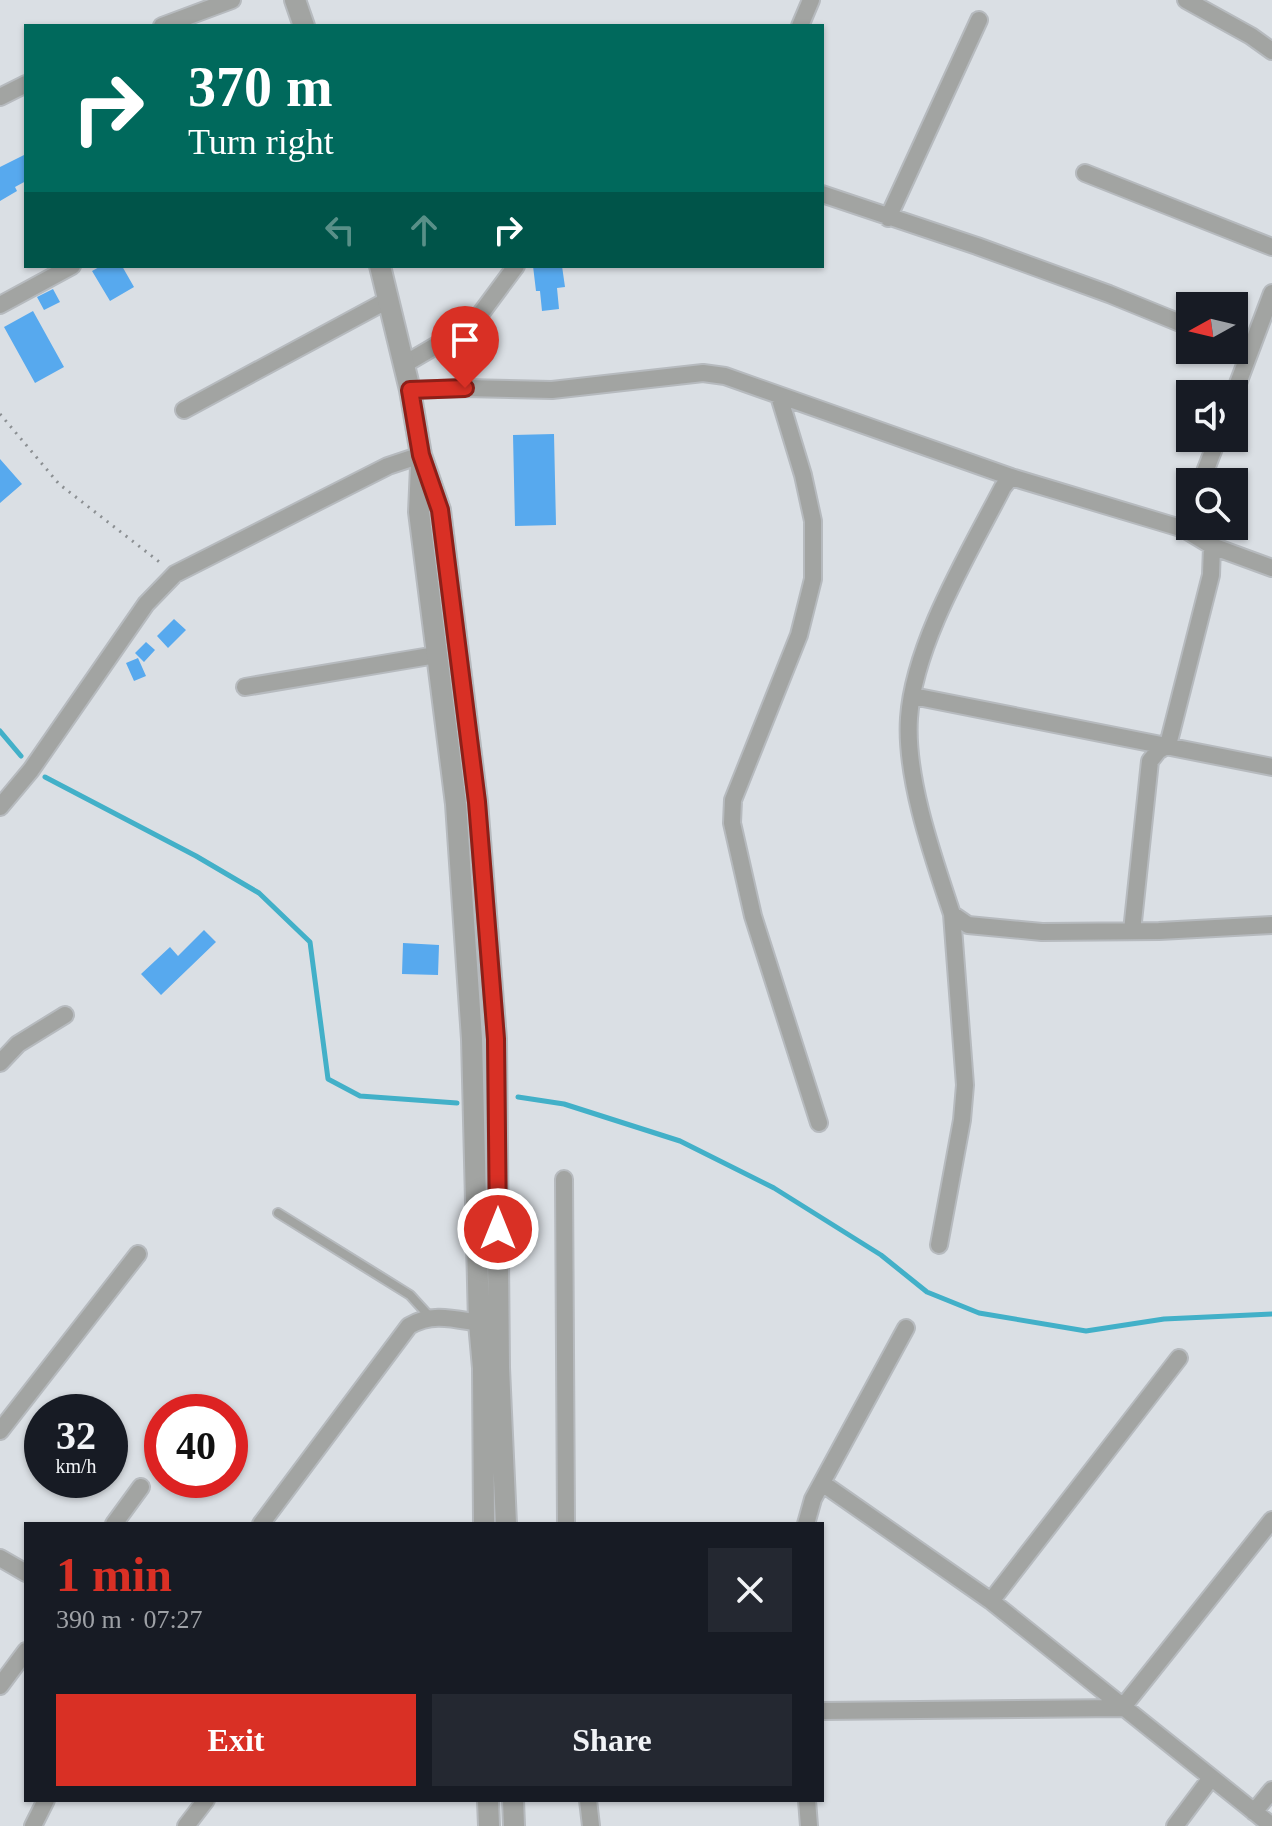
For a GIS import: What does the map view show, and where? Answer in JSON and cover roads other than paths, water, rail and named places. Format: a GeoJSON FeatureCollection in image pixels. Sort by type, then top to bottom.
{"type":"FeatureCollection","features":[{"type":"Feature","properties":{"kind":"street"},"geometry":{"type":"LineString","coordinates":[[167,24],[232,0]]}},
{"type":"Feature","properties":{"kind":"street"},"geometry":{"type":"LineString","coordinates":[[295,0],[303,24]]}},
{"type":"Feature","properties":{"kind":"street"},"geometry":{"type":"LineString","coordinates":[[801,24],[811,0]]}},
{"type":"Feature","properties":{"kind":"street"},"geometry":{"type":"LineString","coordinates":[[1186,0],[1272,51]]}},
{"type":"Feature","properties":{"kind":"street"},"geometry":{"type":"LineString","coordinates":[[888,218],[979,20]]}},
{"type":"Feature","properties":{"kind":"street"},"geometry":{"type":"LineString","coordinates":[[0,97],[24,85]]}},
{"type":"Feature","properties":{"kind":"street"},"geometry":{"type":"LineString","coordinates":[[1085,173],[1272,247]]}},
{"type":"Feature","properties":{"kind":"street"},"geometry":{"type":"LineString","coordinates":[[824,195],[1005,257],[1176,322]]}},
{"type":"Feature","properties":{"kind":"street"},"geometry":{"type":"LineString","coordinates":[[0,305],[68,268]]}},
{"type":"Feature","properties":{"kind":"street"},"geometry":{"type":"LineString","coordinates":[[380,268],[410,390],[421,455],[440,510],[480,833],[496,1039],[499,1368],[506,1522]]}},
{"type":"Feature","properties":{"kind":"street"},"geometry":{"type":"LineString","coordinates":[[403,365],[473,324],[515,268]]}},
{"type":"Feature","properties":{"kind":"street"},"geometry":{"type":"LineString","coordinates":[[1239,380],[1272,293]]}},
{"type":"Feature","properties":{"kind":"street"},"geometry":{"type":"LineString","coordinates":[[184,410],[388,300]]}},
{"type":"Feature","properties":{"kind":"street"},"geometry":{"type":"LineString","coordinates":[[1248,346],[1252,347]]}},
{"type":"Feature","properties":{"kind":"street"},"geometry":{"type":"LineString","coordinates":[[410,390],[552,390],[703,373],[725,376],[1011,477],[1176,527]]}},
{"type":"Feature","properties":{"kind":"street"},"geometry":{"type":"LineString","coordinates":[[779,396],[803,475],[813,521],[813,579],[799,635],[733,800],[732,823],[753,916],[819,1123]]}},
{"type":"Feature","properties":{"kind":"street"},"geometry":{"type":"LineString","coordinates":[[0,807],[31,770],[146,604],[175,574],[388,466],[421,455]]}},
{"type":"Feature","properties":{"kind":"street"},"geometry":{"type":"LineString","coordinates":[[421,455],[419,512],[456,804],[468,976],[483,1368],[484,1522]]}},
{"type":"Feature","properties":{"kind":"street"},"geometry":{"type":"LineString","coordinates":[[939,1245],[962,1120],[965,1085],[952,914],[928,836],[913,766],[909,718],[925,650],[938,619],[1003,487],[1011,477]]}},
{"type":"Feature","properties":{"kind":"street"},"geometry":{"type":"LineString","coordinates":[[1202,540],[1272,568]]}},
{"type":"Feature","properties":{"kind":"street"},"geometry":{"type":"LineString","coordinates":[[1132,931],[1150,761],[1168,745],[1211,575],[1212,546]]}},
{"type":"Feature","properties":{"kind":"street"},"geometry":{"type":"LineString","coordinates":[[245,687],[436,655]]}},
{"type":"Feature","properties":{"kind":"street"},"geometry":{"type":"LineString","coordinates":[[913,696],[1272,767]]}},
{"type":"Feature","properties":{"kind":"street"},"geometry":{"type":"LineString","coordinates":[[952,914],[968,925],[1042,932],[1272,925]]}},
{"type":"Feature","properties":{"kind":"street"},"geometry":{"type":"LineString","coordinates":[[0,1063],[18,1044],[65,1015]]}},
{"type":"Feature","properties":{"kind":"street"},"geometry":{"type":"LineString","coordinates":[[564,1179],[566,1522]]}},
{"type":"Feature","properties":{"kind":"street"},"geometry":{"type":"LineString","coordinates":[[0,1431],[138,1254]]}},
{"type":"Feature","properties":{"kind":"street"},"geometry":{"type":"LineString","coordinates":[[262,1522],[409,1326],[430,1317],[479,1323]]}},
{"type":"Feature","properties":{"kind":"street"},"geometry":{"type":"LineString","coordinates":[[807,1522],[813,1499],[906,1328]]}},
{"type":"Feature","properties":{"kind":"street"},"geometry":{"type":"LineString","coordinates":[[991,1601],[1179,1358]]}},
{"type":"Feature","properties":{"kind":"street"},"geometry":{"type":"LineString","coordinates":[[822,1483],[991,1601],[1272,1826]]}},
{"type":"Feature","properties":{"kind":"street"},"geometry":{"type":"LineString","coordinates":[[115,1522],[141,1487]]}},
{"type":"Feature","properties":{"kind":"street"},"geometry":{"type":"LineString","coordinates":[[1122,1708],[1272,1520]]}},
{"type":"Feature","properties":{"kind":"street"},"geometry":{"type":"LineString","coordinates":[[0,1558],[24,1572]]}},
{"type":"Feature","properties":{"kind":"street"},"geometry":{"type":"LineString","coordinates":[[0,1686],[24,1654]]}},
{"type":"Feature","properties":{"kind":"street"},"geometry":{"type":"LineString","coordinates":[[824,1711],[1122,1708]]}},
{"type":"Feature","properties":{"kind":"street"},"geometry":{"type":"LineString","coordinates":[[1175,1826],[1211,1778]]}},
{"type":"Feature","properties":{"kind":"street"},"geometry":{"type":"LineString","coordinates":[[1254,1812],[1272,1790]]}},
{"type":"Feature","properties":{"kind":"street"},"geometry":{"type":"LineString","coordinates":[[33,1826],[45,1802]]}},
{"type":"Feature","properties":{"kind":"street"},"geometry":{"type":"LineString","coordinates":[[186,1826],[204,1802]]}},
{"type":"Feature","properties":{"kind":"street"},"geometry":{"type":"LineString","coordinates":[[488,1802],[489,1826]]}},
{"type":"Feature","properties":{"kind":"street"},"geometry":{"type":"LineString","coordinates":[[513,1802],[514,1826]]}},
{"type":"Feature","properties":{"kind":"street"},"geometry":{"type":"LineString","coordinates":[[588,1802],[591,1826]]}},
{"type":"Feature","properties":{"kind":"street"},"geometry":{"type":"LineString","coordinates":[[807,1802],[809,1826]]}},
{"type":"Feature","properties":{"kind":"lane"},"geometry":{"type":"LineString","coordinates":[[278,1213],[410,1295],[430,1317]]}},
{"type":"Feature","properties":{"kind":"waterway"},"geometry":{"type":"LineString","coordinates":[[0,731],[21,756]]}},
{"type":"Feature","properties":{"kind":"waterway"},"geometry":{"type":"LineString","coordinates":[[45,777],[196,856],[259,893],[310,942],[328,1079],[360,1096],[457,1103]]}},
{"type":"Feature","properties":{"kind":"waterway"},"geometry":{"type":"LineString","coordinates":[[518,1097],[564,1104],[680,1141],[774,1188],[881,1255],[927,1292],[979,1313],[1086,1331],[1164,1319],[1272,1314]]}}]}
